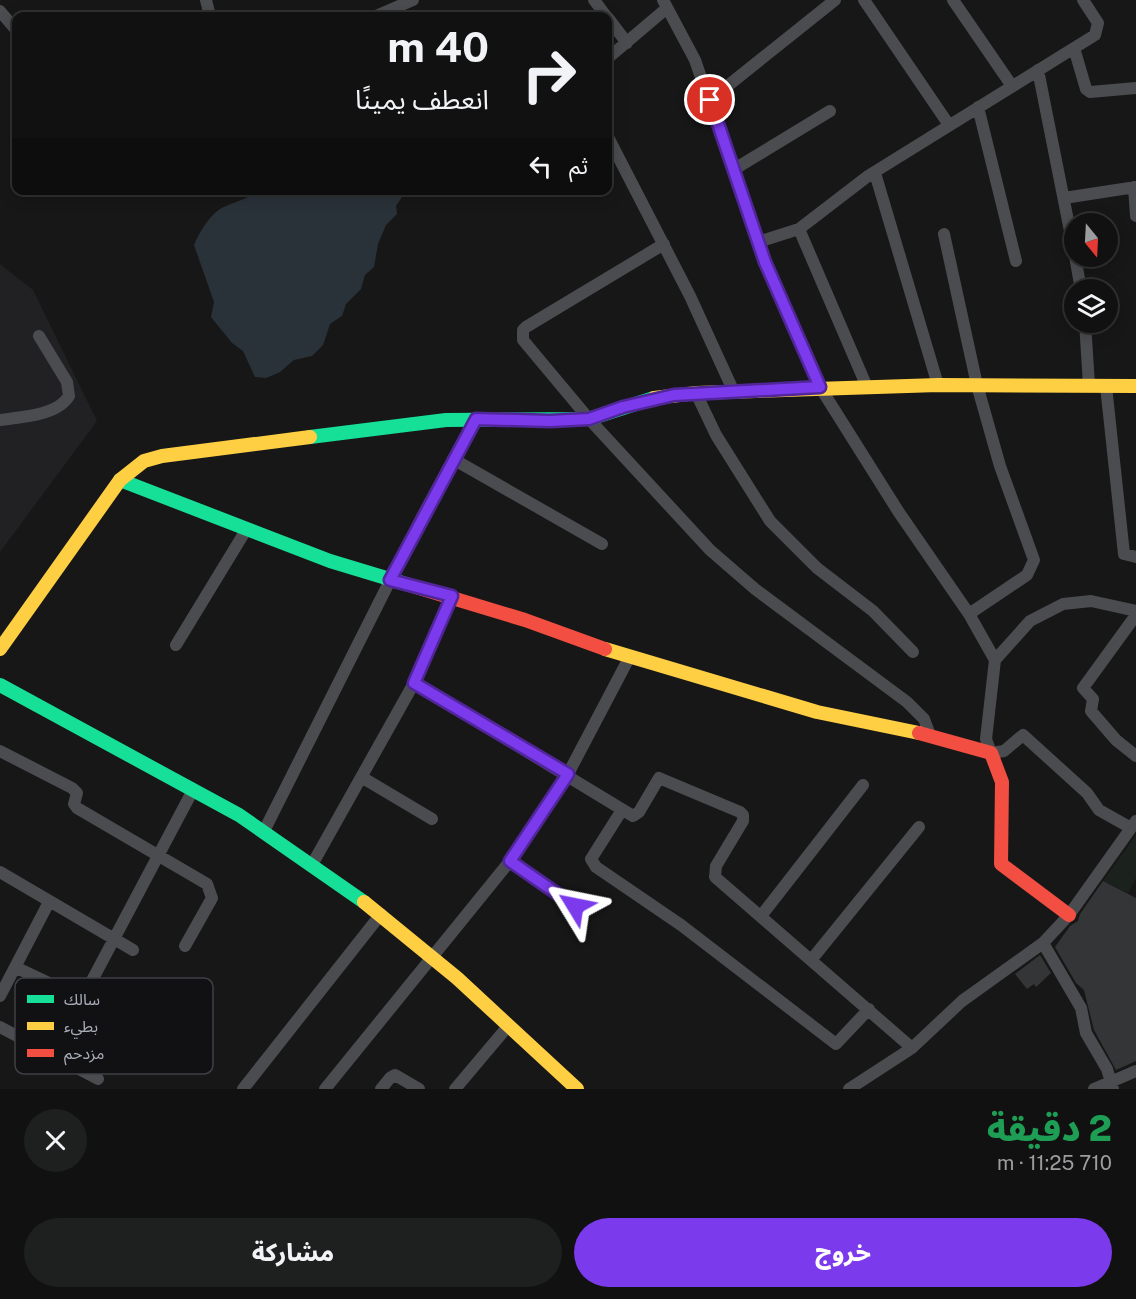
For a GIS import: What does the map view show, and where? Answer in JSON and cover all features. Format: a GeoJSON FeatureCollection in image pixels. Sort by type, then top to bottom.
{"type":"FeatureCollection","features":[{"type":"Feature","properties":{"kind":"street"},"geometry":{"type":"LineString","coordinates":[[385,12],[413,0]]}},
{"type":"Feature","properties":{"kind":"street"},"geometry":{"type":"LineString","coordinates":[[594,0],[603,12]]}},
{"type":"Feature","properties":{"kind":"street"},"geometry":{"type":"LineString","coordinates":[[864,0],[949,125]]}},
{"type":"Feature","properties":{"kind":"street"},"geometry":{"type":"LineString","coordinates":[[953,0],[1012,86]]}},
{"type":"Feature","properties":{"kind":"street"},"geometry":{"type":"LineString","coordinates":[[758,242],[799,229],[875,173],[1095,35],[1098,23],[1083,0]]}},
{"type":"Feature","properties":{"kind":"street"},"geometry":{"type":"LineString","coordinates":[[710,100],[830,2]]}},
{"type":"Feature","properties":{"kind":"street"},"geometry":{"type":"LineString","coordinates":[[612,55],[627,43],[665,4],[695,60],[758,242],[820,387],[897,511],[969,614],[995,660]]}},
{"type":"Feature","properties":{"kind":"street"},"geometry":{"type":"LineString","coordinates":[[0,12],[12,26]]}},
{"type":"Feature","properties":{"kind":"street"},"geometry":{"type":"LineString","coordinates":[[612,24],[627,43]]}},
{"type":"Feature","properties":{"kind":"street"},"geometry":{"type":"LineString","coordinates":[[1074,48],[1086,89],[1090,92],[1136,88]]}},
{"type":"Feature","properties":{"kind":"street"},"geometry":{"type":"LineString","coordinates":[[1038,70],[1067,213]]}},
{"type":"Feature","properties":{"kind":"street"},"geometry":{"type":"LineString","coordinates":[[978,107],[1016,261]]}},
{"type":"Feature","properties":{"kind":"street"},"geometry":{"type":"LineString","coordinates":[[733,170],[830,111]]}},
{"type":"Feature","properties":{"kind":"street"},"geometry":{"type":"LineString","coordinates":[[612,145],[664,244],[733,390]]}},
{"type":"Feature","properties":{"kind":"street"},"geometry":{"type":"LineString","coordinates":[[875,173],[938,386]]}},
{"type":"Feature","properties":{"kind":"street"},"geometry":{"type":"LineString","coordinates":[[1064,198],[1135,187],[1136,216]]}},
{"type":"Feature","properties":{"kind":"street"},"geometry":{"type":"LineString","coordinates":[[799,229],[867,387]]}},
{"type":"Feature","properties":{"kind":"street"},"geometry":{"type":"LineString","coordinates":[[944,234],[977,385],[1000,466],[1034,560],[1027,575],[969,614]]}},
{"type":"Feature","properties":{"kind":"street"},"geometry":{"type":"LineString","coordinates":[[664,244],[523,330],[523,340],[589,419],[710,550],[755,589],[907,702],[924,719],[930,735]]}},
{"type":"Feature","properties":{"kind":"street"},"geometry":{"type":"LineString","coordinates":[[1086,333],[1089,385]]}},
{"type":"Feature","properties":{"kind":"street"},"geometry":{"type":"LineString","coordinates":[[0,420],[59,406],[69,396],[67,382],[39,336]]}},
{"type":"Feature","properties":{"kind":"street"},"geometry":{"type":"LineString","coordinates":[[0,649],[120,480],[144,461],[162,456],[405,424],[476,419],[550,421],[589,419],[657,397],[733,390],[977,385],[1136,386]]}},
{"type":"Feature","properties":{"kind":"street"},"geometry":{"type":"LineString","coordinates":[[1106,386],[1124,554],[1136,557]]}},
{"type":"Feature","properties":{"kind":"street"},"geometry":{"type":"LineString","coordinates":[[696,393],[733,463],[770,521],[810,562],[873,611],[913,652]]}},
{"type":"Feature","properties":{"kind":"street"},"geometry":{"type":"LineString","coordinates":[[264,831],[390,580],[476,419]]}},
{"type":"Feature","properties":{"kind":"street"},"geometry":{"type":"LineString","coordinates":[[453,459],[602,544]]}},
{"type":"Feature","properties":{"kind":"street"},"geometry":{"type":"LineString","coordinates":[[120,480],[246,530],[390,580],[452,596],[629,658],[698,675],[817,712],[930,735],[991,753],[1004,752],[1023,735],[1087,793],[1099,810],[1134,825],[1069,915],[1042,943],[962,1000],[912,1048],[849,1089]]}},
{"type":"Feature","properties":{"kind":"street"},"geometry":{"type":"LineString","coordinates":[[176,645],[246,530]]}},
{"type":"Feature","properties":{"kind":"street"},"geometry":{"type":"LineString","coordinates":[[313,863],[363,778],[414,683],[452,596]]}},
{"type":"Feature","properties":{"kind":"street"},"geometry":{"type":"LineString","coordinates":[[1069,915],[1001,864],[1002,782],[986,739],[995,660],[1036,615],[1062,604],[1091,601],[1136,613],[1083,688],[1093,699],[1091,711],[1116,740],[1136,756]]}},
{"type":"Feature","properties":{"kind":"street"},"geometry":{"type":"LineString","coordinates":[[325,1089],[510,861],[568,774],[629,658]]}},
{"type":"Feature","properties":{"kind":"street"},"geometry":{"type":"LineString","coordinates":[[414,683],[568,774],[622,810],[636,815],[654,781],[662,778],[742,814],[743,821],[716,866],[715,877],[912,1048]]}},
{"type":"Feature","properties":{"kind":"street"},"geometry":{"type":"LineString","coordinates":[[0,686],[193,790],[264,831],[313,863],[381,914],[509,1025],[577,1089]]}},
{"type":"Feature","properties":{"kind":"street"},"geometry":{"type":"LineString","coordinates":[[0,751],[72,788],[77,793],[74,804],[77,808],[207,884],[213,894],[211,903],[184,946]]}},
{"type":"Feature","properties":{"kind":"street"},"geometry":{"type":"LineString","coordinates":[[363,778],[432,819]]}},
{"type":"Feature","properties":{"kind":"street"},"geometry":{"type":"LineString","coordinates":[[761,916],[863,785]]}},
{"type":"Feature","properties":{"kind":"street"},"geometry":{"type":"LineString","coordinates":[[91,978],[160,855],[193,790]]}},
{"type":"Feature","properties":{"kind":"street"},"geometry":{"type":"LineString","coordinates":[[622,810],[591,859],[596,867],[681,925],[836,1044],[869,1009]]}},
{"type":"Feature","properties":{"kind":"street"},"geometry":{"type":"LineString","coordinates":[[812,959],[919,827]]}},
{"type":"Feature","properties":{"kind":"street"},"geometry":{"type":"LineString","coordinates":[[510,861],[575,906]]}},
{"type":"Feature","properties":{"kind":"street"},"geometry":{"type":"LineString","coordinates":[[0,872],[133,950]]}},
{"type":"Feature","properties":{"kind":"street"},"geometry":{"type":"LineString","coordinates":[[0,996],[8,971],[49,902]]}},
{"type":"Feature","properties":{"kind":"street"},"geometry":{"type":"LineString","coordinates":[[243,1089],[381,914]]}},
{"type":"Feature","properties":{"kind":"street"},"geometry":{"type":"LineString","coordinates":[[1042,943],[1081,1008],[1086,1033],[1107,1069],[1111,1085]]}},
{"type":"Feature","properties":{"kind":"street"},"geometry":{"type":"LineString","coordinates":[[8,971],[26,978]]}},
{"type":"Feature","properties":{"kind":"street"},"geometry":{"type":"LineString","coordinates":[[456,1088],[509,1025]]}},
{"type":"Feature","properties":{"kind":"street"},"geometry":{"type":"LineString","coordinates":[[0,1027],[15,1035]]}},
{"type":"Feature","properties":{"kind":"street"},"geometry":{"type":"LineString","coordinates":[[1094,1089],[1111,1085],[1136,1071]]}},
{"type":"Feature","properties":{"kind":"street"},"geometry":{"type":"LineString","coordinates":[[89,1074],[98,1079]]}},
{"type":"Feature","properties":{"kind":"street"},"geometry":{"type":"LineString","coordinates":[[381,1089],[395,1075],[419,1089]]}},
{"type":"Feature","properties":{"kind":"shaded area"},"geometry":{"type":"Polygon","coordinates":[[[403,195],[396,206],[397,214],[386,225],[378,244],[374,267],[365,275],[361,289],[346,304],[342,316],[330,324],[323,345],[312,356],[294,360],[280,372],[266,378],[255,377],[243,351],[232,343],[211,317],[214,302],[194,245],[205,225],[216,212],[250,196],[403,195]]]}},
{"type":"Feature","properties":{"kind":"shaded area"},"geometry":{"type":"Polygon","coordinates":[[[0,264],[33,290],[97,421],[0,552],[0,264]]]}},
{"type":"Feature","properties":{"kind":"shaded area"},"geometry":{"type":"Polygon","coordinates":[[[1136,835],[1136,878],[1128,893],[1103,881],[1136,835]]]}},
{"type":"Feature","properties":{"kind":"building"},"geometry":{"type":"Polygon","coordinates":[[[1103,881],[1136,898],[1136,1061],[1116,1070],[1094,1030],[1084,990],[1076,983],[1055,947],[1070,926],[1078,921],[1080,914],[1103,881]]]}},
{"type":"Feature","properties":{"kind":"building"},"geometry":{"type":"Polygon","coordinates":[[[1040,955],[1051,973],[1036,987],[1034,984],[1027,989],[1015,974],[1040,955]]]}},
{"type":"Feature","properties":{"kind":"traffic: fast"},"geometry":{"type":"LineString","coordinates":[[310,437],[446,420],[589,419],[654,398]]}},
{"type":"Feature","properties":{"kind":"traffic: fast"},"geometry":{"type":"LineString","coordinates":[[120,480],[330,561],[406,584]]}},
{"type":"Feature","properties":{"kind":"traffic: fast"},"geometry":{"type":"LineString","coordinates":[[0,685],[239,815],[364,902]]}},
{"type":"Feature","properties":{"kind":"traffic: slow"},"geometry":{"type":"LineString","coordinates":[[654,398],[696,393],[938,385],[1136,386]]}},
{"type":"Feature","properties":{"kind":"traffic: slow"},"geometry":{"type":"LineString","coordinates":[[0,649],[120,480],[144,461],[162,456],[310,437]]}},
{"type":"Feature","properties":{"kind":"traffic: slow"},"geometry":{"type":"LineString","coordinates":[[605,649],[817,712],[919,733]]}},
{"type":"Feature","properties":{"kind":"traffic: slow"},"geometry":{"type":"LineString","coordinates":[[364,902],[457,978],[577,1089]]}},
{"type":"Feature","properties":{"kind":"traffic: jam"},"geometry":{"type":"LineString","coordinates":[[406,584],[525,620],[605,649]]}},
{"type":"Feature","properties":{"kind":"traffic: jam"},"geometry":{"type":"LineString","coordinates":[[919,733],[991,753],[1002,782],[1001,864],[1069,915]]}},
{"type":"Feature","properties":{"kind":"route"},"geometry":{"type":"LineString","coordinates":[[575,906],[510,861],[568,774],[414,683],[452,596],[390,580],[423,514],[476,419],[530,421],[589,419],[657,397],[733,390],[820,387],[765,262],[710,100]]}}]}
